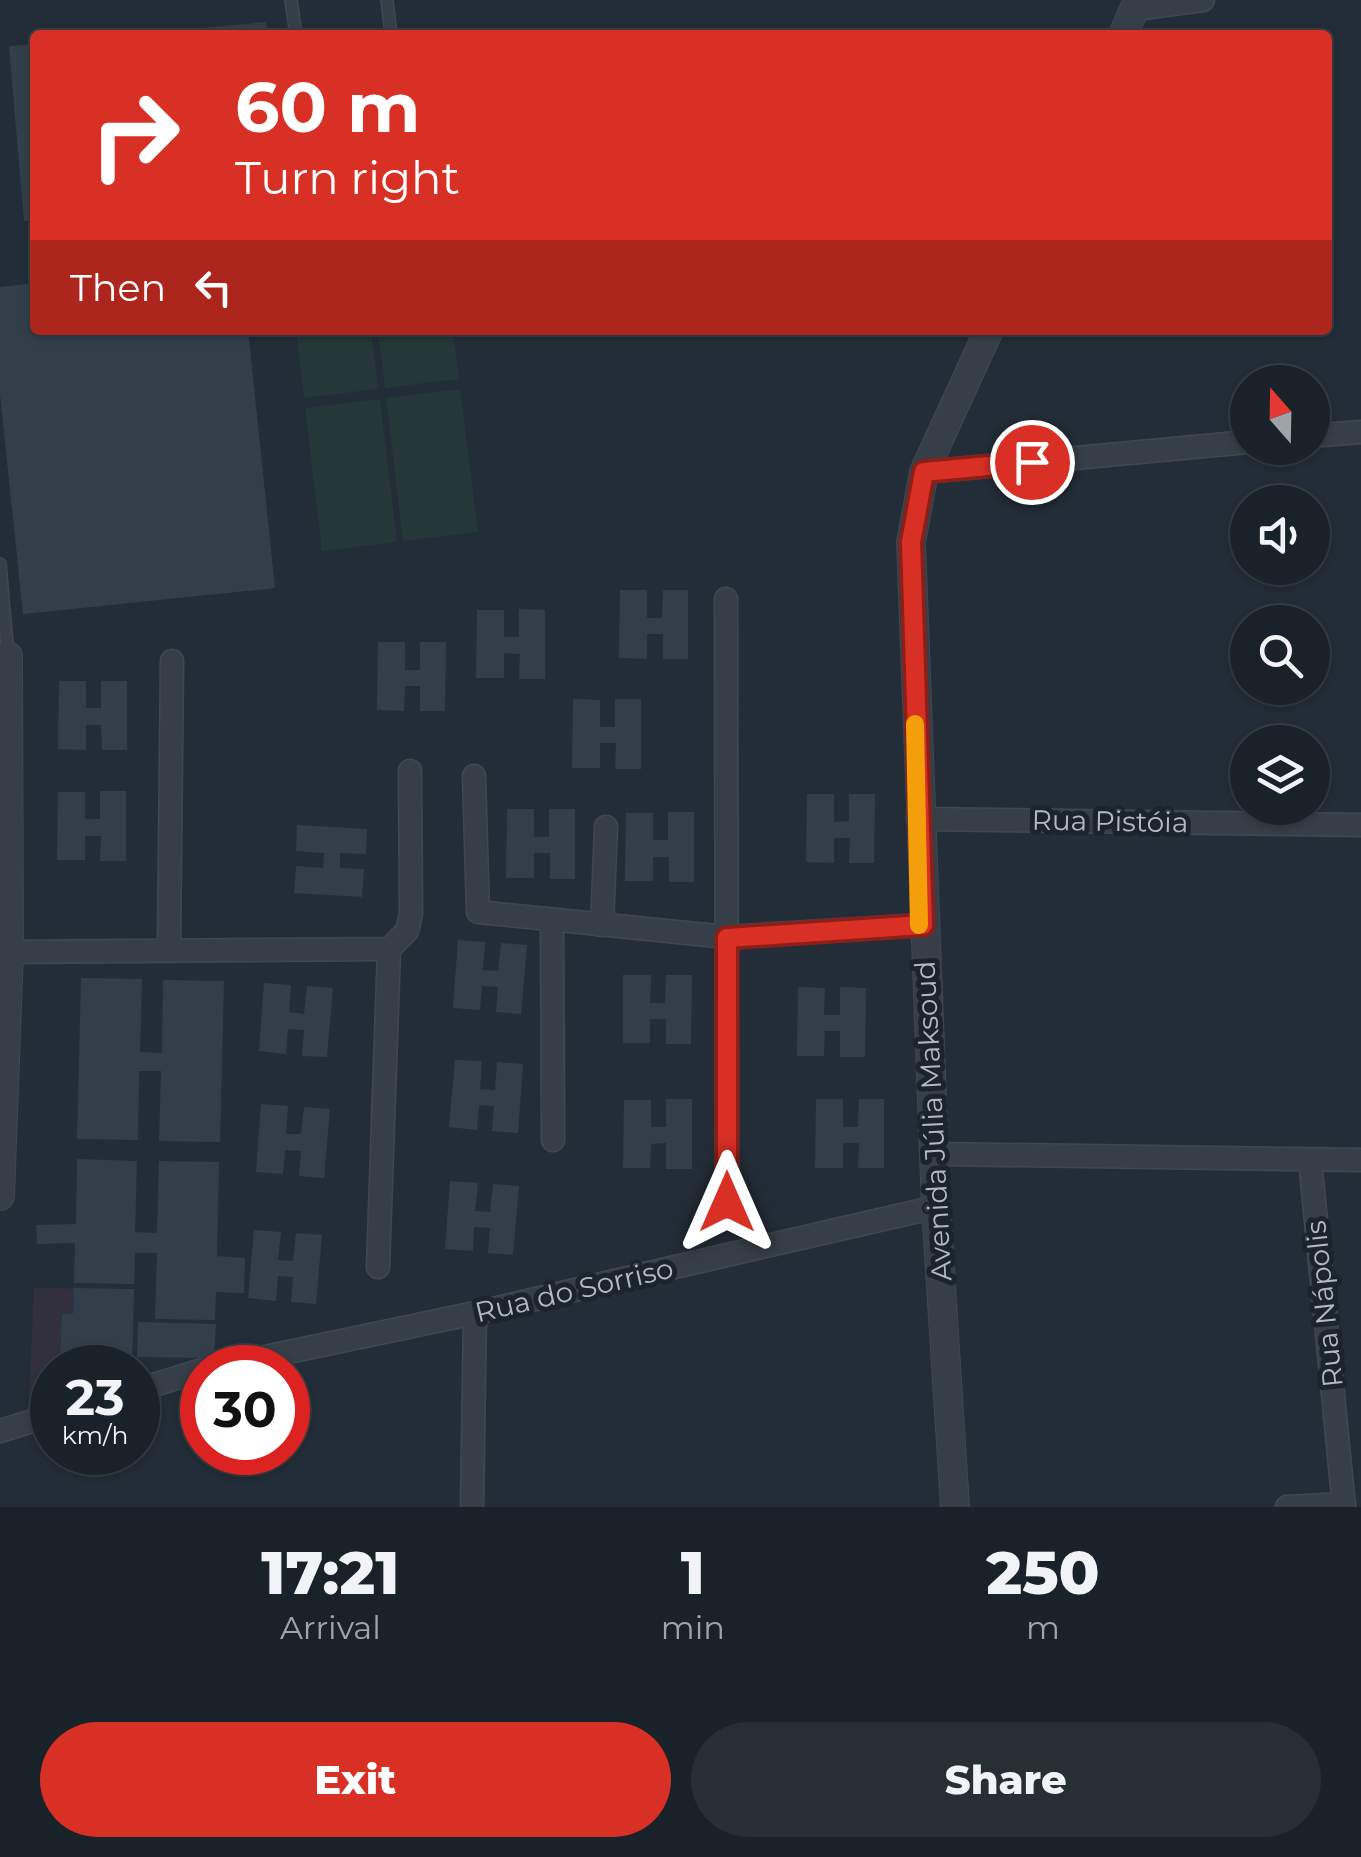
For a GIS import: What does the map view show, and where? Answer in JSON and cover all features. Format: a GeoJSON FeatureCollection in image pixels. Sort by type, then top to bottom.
{"type":"FeatureCollection","features":[{"type":"Feature","properties":{"kind":"street"},"geometry":{"type":"LineString","coordinates":[[1132,15],[1203,0]]}},
{"type":"Feature","properties":{"kind":"street","name":"Avenida Júlia Maksoud"},"geometry":{"type":"LineString","coordinates":[[955,1507],[918,819],[911,542],[924,472],[987,335]]}},
{"type":"Feature","properties":{"kind":"street"},"geometry":{"type":"LineString","coordinates":[[1330,435],[1361,432]]}},
{"type":"Feature","properties":{"kind":"street"},"geometry":{"type":"LineString","coordinates":[[924,472],[1230,444]]}},
{"type":"Feature","properties":{"kind":"street"},"geometry":{"type":"LineString","coordinates":[[726,600],[727,1202]]}},
{"type":"Feature","properties":{"kind":"street"},"geometry":{"type":"LineString","coordinates":[[0,1196],[2,1036],[9,952],[8,656]]}},
{"type":"Feature","properties":{"kind":"street"},"geometry":{"type":"LineString","coordinates":[[169,948],[172,660]]}},
{"type":"Feature","properties":{"kind":"street"},"geometry":{"type":"LineString","coordinates":[[378,1267],[389,949],[407,931],[411,914],[410,771]]}},
{"type":"Feature","properties":{"kind":"street"},"geometry":{"type":"LineString","coordinates":[[474,776],[478,912],[727,938],[923,925]]}},
{"type":"Feature","properties":{"kind":"street","name":"Rua Pistóia"},"geometry":{"type":"LineString","coordinates":[[918,819],[1361,825]]}},
{"type":"Feature","properties":{"kind":"street"},"geometry":{"type":"LineString","coordinates":[[602,924],[606,827]]}},
{"type":"Feature","properties":{"kind":"street"},"geometry":{"type":"LineString","coordinates":[[552,920],[553,1140]]}},
{"type":"Feature","properties":{"kind":"street"},"geometry":{"type":"LineString","coordinates":[[9,952],[389,949]]}},
{"type":"Feature","properties":{"kind":"street"},"geometry":{"type":"LineString","coordinates":[[937,1154],[1361,1160]]}},
{"type":"Feature","properties":{"kind":"street","name":"Rua Nápolis"},"geometry":{"type":"LineString","coordinates":[[1310,1160],[1344,1505]]}},
{"type":"Feature","properties":{"kind":"street","name":"Rua do Sorriso"},"geometry":{"type":"LineString","coordinates":[[310,1348],[936,1207]]}},
{"type":"Feature","properties":{"kind":"street"},"geometry":{"type":"LineString","coordinates":[[472,1507],[475,1313]]}},
{"type":"Feature","properties":{"kind":"street"},"geometry":{"type":"LineString","coordinates":[[0,1431],[30,1422]]}},
{"type":"Feature","properties":{"kind":"street"},"geometry":{"type":"LineString","coordinates":[[1287,1507],[1344,1505]]}},
{"type":"Feature","properties":{"kind":"lane"},"geometry":{"type":"LineString","coordinates":[[292,0],[295,30]]}},
{"type":"Feature","properties":{"kind":"lane"},"geometry":{"type":"LineString","coordinates":[[387,0],[390,30]]}},
{"type":"Feature","properties":{"kind":"lane"},"geometry":{"type":"LineString","coordinates":[[0,564],[8,656]]}},
{"type":"Feature","properties":{"kind":"shaded area"},"geometry":{"type":"Polygon","coordinates":[[[297,335],[372,335],[378,389],[304,398],[297,335]]]}},
{"type":"Feature","properties":{"kind":"shaded area"},"geometry":{"type":"Polygon","coordinates":[[[379,335],[454,335],[459,379],[385,388],[379,335]]]}},
{"type":"Feature","properties":{"kind":"shaded area"},"geometry":{"type":"Polygon","coordinates":[[[460,389],[478,532],[403,541],[386,398],[460,389]]]}},
{"type":"Feature","properties":{"kind":"shaded area"},"geometry":{"type":"Polygon","coordinates":[[[380,399],[397,542],[322,551],[305,408],[380,399]]]}},
{"type":"Feature","properties":{"kind":"shaded area"},"geometry":{"type":"Polygon","coordinates":[[[34,1288],[134,1289],[133,1345],[31,1345],[34,1288]]]}},
{"type":"Feature","properties":{"kind":"building"},"geometry":{"type":"Polygon","coordinates":[[[266,22],[267,30],[180,30],[266,22]]]}},
{"type":"Feature","properties":{"kind":"building"},"geometry":{"type":"Polygon","coordinates":[[[30,44],[30,220],[24,221],[9,46],[30,44]]]}},
{"type":"Feature","properties":{"kind":"building"},"geometry":{"type":"Polygon","coordinates":[[[30,284],[30,335],[249,335],[275,588],[23,614],[0,394],[0,287],[30,284]]]}},
{"type":"Feature","properties":{"kind":"building"},"geometry":{"type":"Polygon","coordinates":[[[620,590],[647,590],[647,618],[662,618],[663,590],[688,590],[688,659],[663,659],[663,634],[647,634],[647,659],[619,658],[620,590]]]}},
{"type":"Feature","properties":{"kind":"building"},"geometry":{"type":"Polygon","coordinates":[[[519,609],[545,610],[545,679],[519,679],[520,654],[504,653],[504,678],[476,678],[477,610],[504,610],[504,637],[519,637],[519,609]]]}},
{"type":"Feature","properties":{"kind":"building"},"geometry":{"type":"Polygon","coordinates":[[[378,642],[405,642],[405,670],[420,670],[420,642],[446,642],[445,711],[420,711],[420,686],[405,686],[404,711],[377,710],[378,642]]]}},
{"type":"Feature","properties":{"kind":"building"},"geometry":{"type":"Polygon","coordinates":[[[59,681],[86,681],[86,708],[101,708],[101,681],[127,681],[127,750],[102,750],[101,725],[86,725],[86,750],[58,749],[59,681]]]}},
{"type":"Feature","properties":{"kind":"building"},"geometry":{"type":"Polygon","coordinates":[[[573,699],[600,700],[600,727],[615,727],[615,699],[641,699],[641,769],[615,769],[616,743],[600,743],[600,768],[572,768],[573,699]]]}},
{"type":"Feature","properties":{"kind":"building"},"geometry":{"type":"Polygon","coordinates":[[[100,791],[126,791],[126,861],[100,861],[101,836],[85,836],[85,860],[57,860],[58,792],[85,792],[85,819],[100,819],[100,791]]]}},
{"type":"Feature","properties":{"kind":"building"},"geometry":{"type":"Polygon","coordinates":[[[807,794],[834,794],[834,822],[849,821],[849,794],[875,794],[874,863],[849,863],[850,838],[834,838],[834,863],[806,862],[807,794]]]}},
{"type":"Feature","properties":{"kind":"building"},"geometry":{"type":"Polygon","coordinates":[[[507,809],[534,809],[534,837],[549,837],[549,809],[575,809],[575,879],[550,879],[550,853],[534,853],[534,878],[506,878],[507,809]]]}},
{"type":"Feature","properties":{"kind":"building"},"geometry":{"type":"Polygon","coordinates":[[[668,812],[694,812],[694,882],[669,882],[669,857],[653,857],[653,881],[625,881],[626,813],[653,813],[653,840],[668,840],[668,812]]]}},
{"type":"Feature","properties":{"kind":"building"},"geometry":{"type":"Polygon","coordinates":[[[297,825],[367,829],[366,854],[340,853],[340,868],[364,869],[362,897],[294,893],[296,866],[323,868],[324,853],[296,851],[297,825]]]}},
{"type":"Feature","properties":{"kind":"building"},"geometry":{"type":"Polygon","coordinates":[[[458,940],[485,942],[483,970],[498,971],[501,943],[527,945],[521,1014],[496,1012],[498,987],[482,986],[480,1010],[453,1008],[458,940]]]}},
{"type":"Feature","properties":{"kind":"building"},"geometry":{"type":"Polygon","coordinates":[[[623,975],[651,975],[650,1003],[665,1003],[666,975],[692,975],[691,1044],[666,1044],[666,1019],[650,1019],[650,1043],[623,1043],[623,975]]]}},
{"type":"Feature","properties":{"kind":"building"},"geometry":{"type":"Polygon","coordinates":[[[81,978],[142,979],[140,1052],[162,1053],[163,980],[224,981],[220,1142],[159,1141],[161,1071],[139,1071],[138,1140],[77,1139],[81,978]]]}},
{"type":"Feature","properties":{"kind":"building"},"geometry":{"type":"Polygon","coordinates":[[[264,983],[291,985],[289,1012],[304,1014],[307,986],[333,988],[327,1057],[302,1056],[304,1030],[288,1029],[286,1054],[259,1051],[264,983]]]}},
{"type":"Feature","properties":{"kind":"building"},"geometry":{"type":"Polygon","coordinates":[[[798,987],[825,988],[824,1015],[840,1015],[840,987],[866,988],[865,1057],[840,1057],[840,1031],[825,1031],[824,1056],[797,1056],[798,987]]]}},
{"type":"Feature","properties":{"kind":"building"},"geometry":{"type":"Polygon","coordinates":[[[455,1060],[482,1061],[480,1089],[495,1090],[497,1062],[523,1064],[518,1133],[492,1131],[494,1106],[479,1105],[477,1130],[449,1127],[455,1060]]]}},
{"type":"Feature","properties":{"kind":"building"},"geometry":{"type":"Polygon","coordinates":[[[666,1099],[692,1099],[692,1169],[666,1169],[666,1143],[651,1144],[650,1168],[623,1168],[624,1100],[651,1100],[651,1127],[666,1127],[666,1099]]]}},
{"type":"Feature","properties":{"kind":"building"},"geometry":{"type":"Polygon","coordinates":[[[816,1099],[843,1099],[843,1127],[858,1127],[859,1099],[884,1099],[884,1168],[858,1168],[859,1143],[843,1143],[843,1168],[815,1168],[816,1099]]]}},
{"type":"Feature","properties":{"kind":"building"},"geometry":{"type":"Polygon","coordinates":[[[261,1104],[288,1106],[286,1134],[301,1134],[304,1107],[330,1109],[324,1178],[299,1176],[301,1151],[285,1150],[283,1174],[256,1172],[261,1104]]]}},
{"type":"Feature","properties":{"kind":"building"},"geometry":{"type":"Polygon","coordinates":[[[77,1159],[137,1161],[135,1232],[157,1233],[159,1161],[219,1162],[217,1256],[245,1258],[244,1293],[216,1292],[215,1320],[155,1319],[157,1253],[135,1253],[134,1284],[74,1283],[75,1243],[37,1244],[36,1225],[76,1224],[77,1159]]]}},
{"type":"Feature","properties":{"kind":"building"},"geometry":{"type":"Polygon","coordinates":[[[450,1181],[478,1183],[475,1211],[490,1212],[493,1184],[519,1186],[513,1255],[488,1253],[490,1228],[474,1227],[473,1251],[445,1249],[450,1181]]]}},
{"type":"Feature","properties":{"kind":"building"},"geometry":{"type":"Polygon","coordinates":[[[254,1230],[281,1232],[278,1260],[293,1261],[296,1233],[322,1235],[316,1304],[291,1302],[293,1277],[278,1276],[276,1301],[248,1298],[254,1230]]]}},
{"type":"Feature","properties":{"kind":"building"},"geometry":{"type":"Polygon","coordinates":[[[74,1288],[134,1289],[132,1345],[61,1345],[62,1314],[73,1314],[74,1288]]]}},
{"type":"Feature","properties":{"kind":"building"},"geometry":{"type":"Polygon","coordinates":[[[138,1322],[216,1324],[215,1345],[180,1345],[180,1358],[160,1357],[160,1345],[137,1345],[138,1322]]]}},
{"type":"Feature","properties":{"kind":"slow traffic"},"geometry":{"type":"LineString","coordinates":[[915,724],[923,925],[919,925]]}},
{"type":"Feature","properties":{"kind":"route"},"geometry":{"type":"LineString","coordinates":[[727,1202],[727,938],[923,925],[911,542],[924,472],[1032,462]]}}]}
